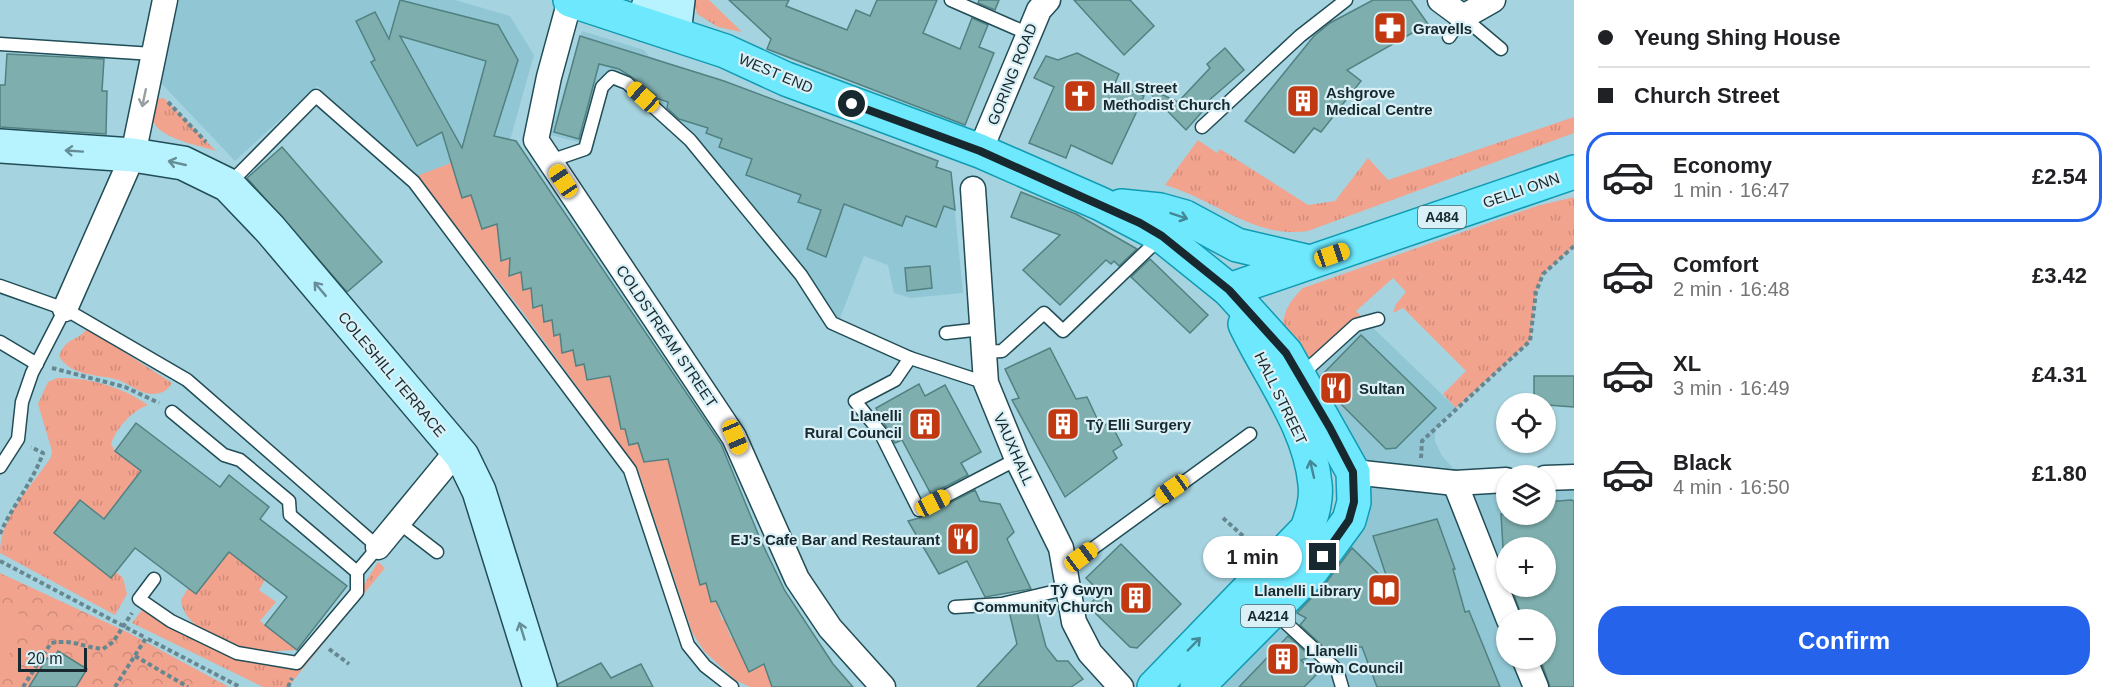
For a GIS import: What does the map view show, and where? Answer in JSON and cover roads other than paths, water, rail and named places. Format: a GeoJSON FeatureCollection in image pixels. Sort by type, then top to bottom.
{"type":"FeatureCollection","features":[{"type":"Feature","properties":{"kind":"main road","name":"WEST END"},"geometry":{"type":"LineString","coordinates":[[570,0],[656,19],[786,79],[980,151]]}},
{"type":"Feature","properties":{"kind":"main road"},"geometry":{"type":"LineString","coordinates":[[656,19],[678,0]]}},
{"type":"Feature","properties":{"kind":"main road","name":"COLESHILL TERRACE"},"geometry":{"type":"LineString","coordinates":[[0,146],[133,155],[183,164],[228,185],[277,238],[457,451],[479,491],[540,687]]}},
{"type":"Feature","properties":{"kind":"main road","name":"HALL STREET"},"geometry":{"type":"LineString","coordinates":[[980,151],[1101,204],[1162,236],[1229,290],[1286,353],[1300,376],[1353,487]]}},
{"type":"Feature","properties":{"kind":"main road","name":"GELLI ONN"},"geometry":{"type":"LineString","coordinates":[[1229,290],[1574,172]]}},
{"type":"Feature","properties":{"kind":"main road"},"geometry":{"type":"LineString","coordinates":[[1101,204],[1160,210],[1185,217],[1237,244],[1310,262]]}},
{"type":"Feature","properties":{"kind":"main road","name":"HALL STREET"},"geometry":{"type":"LineString","coordinates":[[1154,687],[1307,530],[1314,509],[1316,486],[1300,431],[1260,356],[1229,290]]}},
{"type":"Feature","properties":{"kind":"main road","name":"A4214"},"geometry":{"type":"LineString","coordinates":[[1197,687],[1310,573],[1336,541],[1349,520],[1353,487]]}},
{"type":"Feature","properties":{"kind":"street"},"geometry":{"type":"LineString","coordinates":[[65,309],[133,155],[165,0]]}},
{"type":"Feature","properties":{"kind":"street","name":"COLDSTREAM STREET"},"geometry":{"type":"LineString","coordinates":[[570,0],[549,77],[536,140],[735,437],[796,579],[830,627],[883,687]]}},
{"type":"Feature","properties":{"kind":"street","name":"GORING ROAD"},"geometry":{"type":"LineString","coordinates":[[980,151],[1039,10],[1048,0]]}},
{"type":"Feature","properties":{"kind":"street"},"geometry":{"type":"LineString","coordinates":[[1440,0],[1463,17],[1493,0]]}},
{"type":"Feature","properties":{"kind":"street","name":"VAUXHALL"},"geometry":{"type":"LineString","coordinates":[[974,189],[986,383],[1017,459],[1061,548],[1074,622],[1090,653],[1121,687]]}},
{"type":"Feature","properties":{"kind":"street"},"geometry":{"type":"LineString","coordinates":[[378,547],[457,451]]}},
{"type":"Feature","properties":{"kind":"street"},"geometry":{"type":"LineString","coordinates":[[1556,478],[1574,477]]}},
{"type":"Feature","properties":{"kind":"street"},"geometry":{"type":"LineString","coordinates":[[1353,487],[1418,479],[1455,483],[1496,481]]}},
{"type":"Feature","properties":{"kind":"street"},"geometry":{"type":"LineString","coordinates":[[1455,483],[1505,609]]}},
{"type":"Feature","properties":{"kind":"street"},"geometry":{"type":"LineString","coordinates":[[1529,669],[1536,687]]}},
{"type":"Feature","properties":{"kind":"lane"},"geometry":{"type":"LineString","coordinates":[[951,0],[1029,34]]}},
{"type":"Feature","properties":{"kind":"lane"},"geometry":{"type":"LineString","coordinates":[[1202,127],[1300,36],[1346,0]]}},
{"type":"Feature","properties":{"kind":"lane"},"geometry":{"type":"LineString","coordinates":[[1449,37],[1463,17],[1502,49]]}},
{"type":"Feature","properties":{"kind":"lane"},"geometry":{"type":"LineString","coordinates":[[0,44],[153,54]]}},
{"type":"Feature","properties":{"kind":"lane"},"geometry":{"type":"LineString","coordinates":[[550,161],[585,149],[603,87],[612,76],[627,83],[690,140],[801,275],[832,323],[910,358],[986,383]]}},
{"type":"Feature","properties":{"kind":"lane"},"geometry":{"type":"LineString","coordinates":[[228,185],[316,96],[414,182],[630,470],[688,645],[705,666],[732,687]]}},
{"type":"Feature","properties":{"kind":"lane"},"geometry":{"type":"LineString","coordinates":[[946,333],[983,340],[1002,351],[1044,313],[1063,331],[1162,236]]}},
{"type":"Feature","properties":{"kind":"lane"},"geometry":{"type":"LineString","coordinates":[[0,286],[65,309],[187,380],[378,547],[357,572],[357,592],[297,663],[237,653],[171,621],[139,599],[154,579]]}},
{"type":"Feature","properties":{"kind":"lane"},"geometry":{"type":"LineString","coordinates":[[0,467],[18,439],[22,402],[37,364],[65,309]]}},
{"type":"Feature","properties":{"kind":"lane"},"geometry":{"type":"LineString","coordinates":[[1300,376],[1356,325],[1378,319]]}},
{"type":"Feature","properties":{"kind":"lane"},"geometry":{"type":"LineString","coordinates":[[0,342],[37,364]]}},
{"type":"Feature","properties":{"kind":"lane"},"geometry":{"type":"LineString","coordinates":[[910,358],[895,380],[855,401],[880,432],[919,510],[1017,459]]}},
{"type":"Feature","properties":{"kind":"lane"},"geometry":{"type":"LineString","coordinates":[[172,412],[224,455],[240,460],[289,501],[290,515],[357,572]]}},
{"type":"Feature","properties":{"kind":"lane"},"geometry":{"type":"LineString","coordinates":[[955,607],[1002,604],[1067,578],[1250,434]]}},
{"type":"Feature","properties":{"kind":"lane"},"geometry":{"type":"LineString","coordinates":[[398,522],[437,552]]}},
{"type":"Feature","properties":{"kind":"lane"},"geometry":{"type":"LineString","coordinates":[[1273,611],[1337,670],[1342,687]]}},
{"type":"Feature","properties":{"kind":"place","name":"Gravells"},"geometry":{"type":"Point","coordinates":[1390,28]}},
{"type":"Feature","properties":{"kind":"place","name":"Hall Street Methodist Church"},"geometry":{"type":"Point","coordinates":[1080,96]}},
{"type":"Feature","properties":{"kind":"place","name":"Ashgrove Medical Centre"},"geometry":{"type":"Point","coordinates":[1303,101]}},
{"type":"Feature","properties":{"kind":"place","name":"Sultan"},"geometry":{"type":"Point","coordinates":[1336,388]}},
{"type":"Feature","properties":{"kind":"place","name":"Llanelli Rural Council"},"geometry":{"type":"Point","coordinates":[925,424]}},
{"type":"Feature","properties":{"kind":"place","name":"Tŷ Elli Surgery"},"geometry":{"type":"Point","coordinates":[1063,424]}},
{"type":"Feature","properties":{"kind":"place","name":"EJ's Cafe Bar and Restaurant"},"geometry":{"type":"Point","coordinates":[963,539]}},
{"type":"Feature","properties":{"kind":"place","name":"Llanelli Library"},"geometry":{"type":"Point","coordinates":[1384,590]}},
{"type":"Feature","properties":{"kind":"place","name":"Tŷ Gwyn Community Church"},"geometry":{"type":"Point","coordinates":[1136,598]}},
{"type":"Feature","properties":{"kind":"place","name":"Llanelli Town Council"},"geometry":{"type":"Point","coordinates":[1283,659]}}]}
